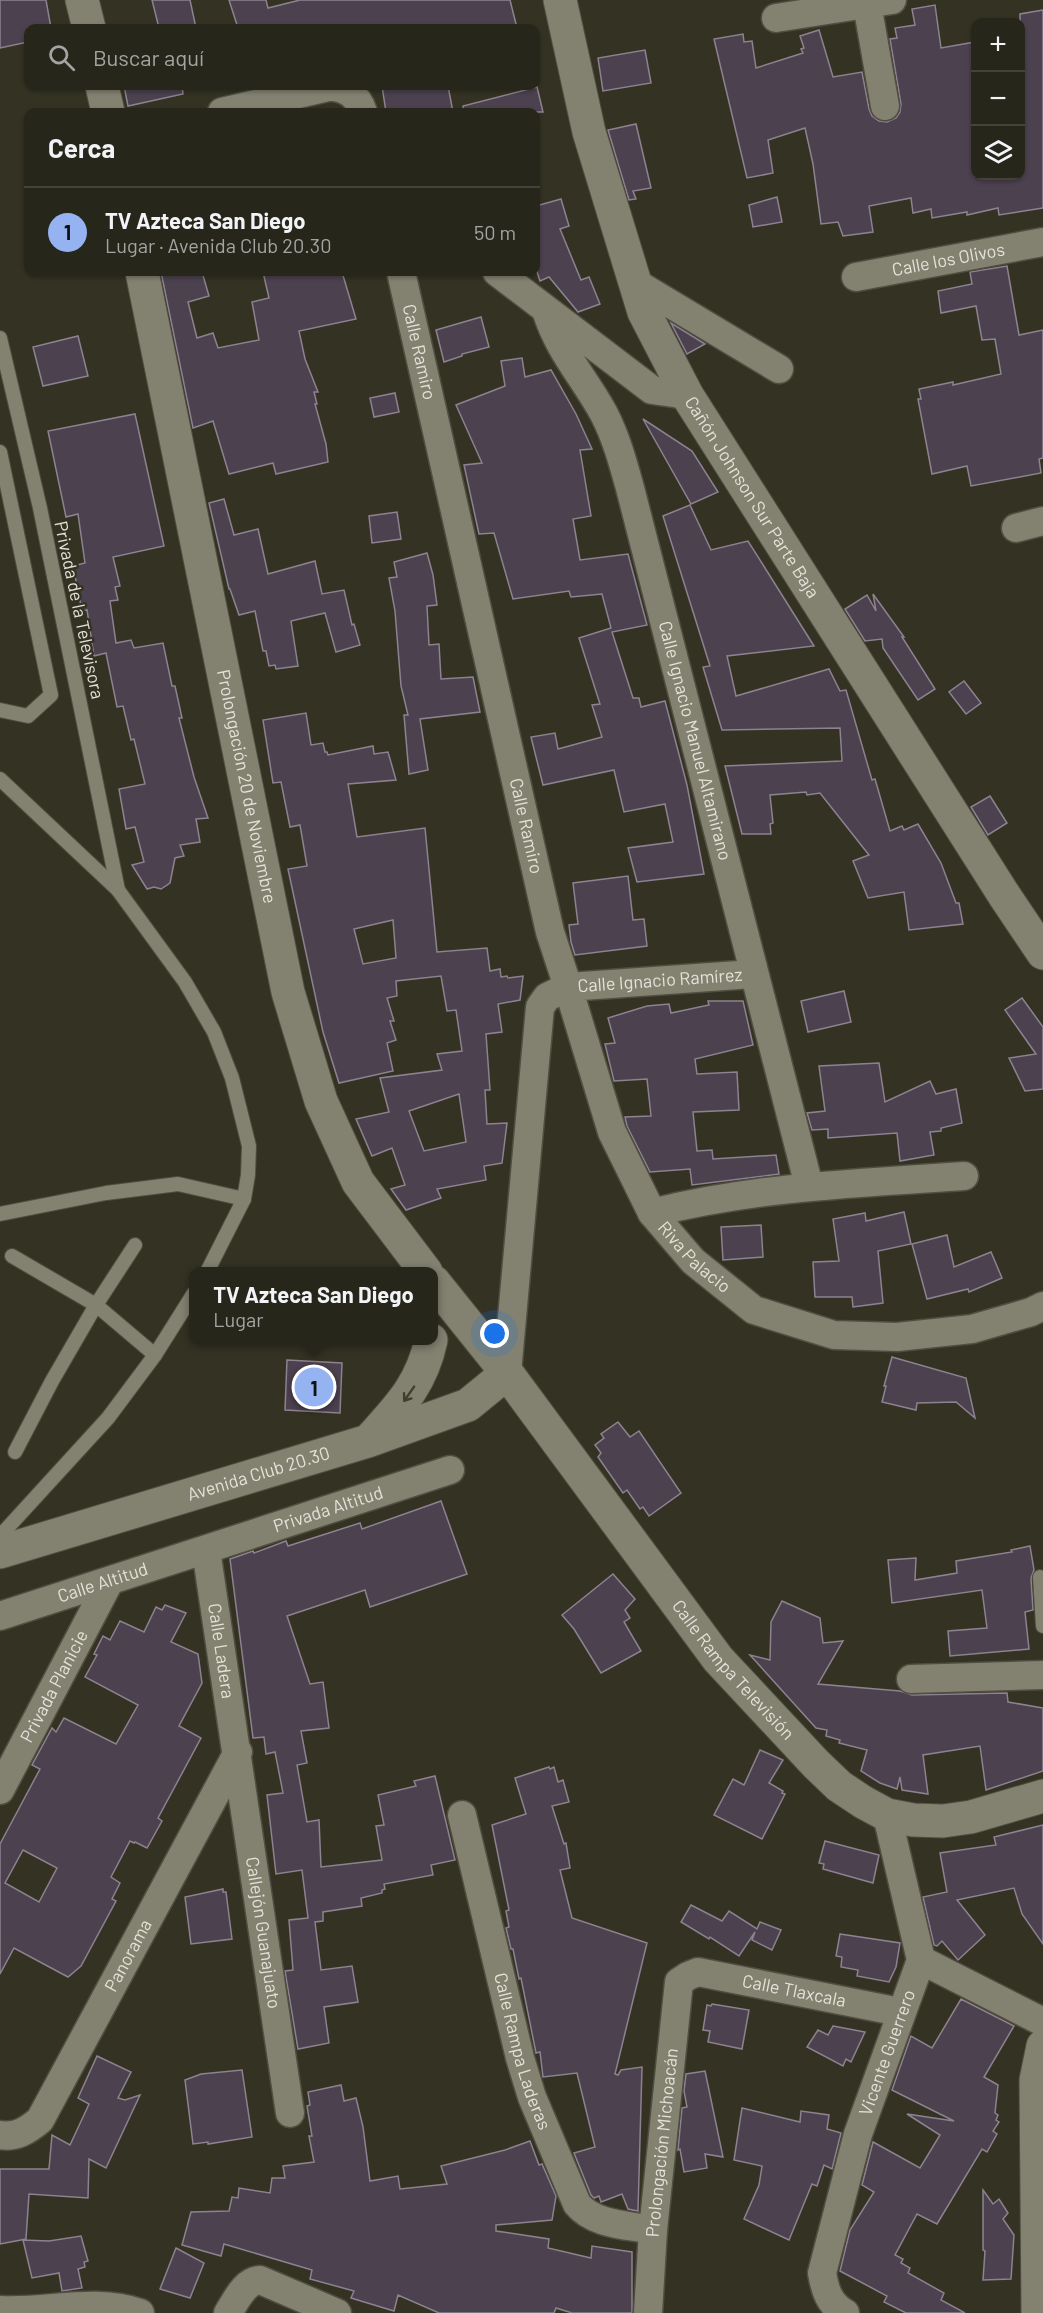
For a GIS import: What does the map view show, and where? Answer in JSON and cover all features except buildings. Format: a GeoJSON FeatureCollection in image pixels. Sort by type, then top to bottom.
{"type":"FeatureCollection","features":[{"type":"Feature","properties":{"kind":"street"},"geometry":{"type":"LineString","coordinates":[[82,0],[88,24]]}},
{"type":"Feature","properties":{"kind":"street","name":"Cañón Johnson Sur Parte Baja"},"geometry":{"type":"LineString","coordinates":[[560,0],[589,132],[644,312],[687,395],[1043,953]]}},
{"type":"Feature","properties":{"kind":"street"},"geometry":{"type":"LineString","coordinates":[[776,18],[879,2],[885,106]]}},
{"type":"Feature","properties":{"kind":"street"},"geometry":{"type":"LineString","coordinates":[[103,90],[107,108]]}},
{"type":"Feature","properties":{"kind":"street"},"geometry":{"type":"LineString","coordinates":[[239,108],[315,90]]}},
{"type":"Feature","properties":{"kind":"street"},"geometry":{"type":"LineString","coordinates":[[344,90],[356,99],[361,108]]}},
{"type":"Feature","properties":{"kind":"street","name":"Calle los Olivos"},"geometry":{"type":"LineString","coordinates":[[856,278],[1043,242]]}},
{"type":"Feature","properties":{"kind":"street","name":"Prolongación 20 de Noviembre"},"geometry":{"type":"LineString","coordinates":[[143,276],[288,992],[321,1101],[358,1182],[417,1267]]}},
{"type":"Feature","properties":{"kind":"street","name":"Calle Ramiro"},"geometry":{"type":"LineString","coordinates":[[402,276],[548,923],[612,1132],[651,1213]]}},
{"type":"Feature","properties":{"kind":"street"},"geometry":{"type":"LineString","coordinates":[[502,276],[652,390],[687,395]]}},
{"type":"Feature","properties":{"kind":"street"},"geometry":{"type":"LineString","coordinates":[[634,282],[779,369]]}},
{"type":"Feature","properties":{"kind":"street","name":"Calle Ignacio Manuel Altamirano"},"geometry":{"type":"LineString","coordinates":[[546,310],[561,349],[603,414],[618,447],[809,1186]]}},
{"type":"Feature","properties":{"kind":"street"},"geometry":{"type":"LineString","coordinates":[[1016,528],[1043,521]]}},
{"type":"Feature","properties":{"kind":"street","name":"Calle Ignacio Ramírez"},"geometry":{"type":"LineString","coordinates":[[568,987],[753,974]]}},
{"type":"Feature","properties":{"kind":"street"},"geometry":{"type":"LineString","coordinates":[[507,1373],[540,1006],[547,998],[568,987]]}},
{"type":"Feature","properties":{"kind":"street","name":"Riva Palacio"},"geometry":{"type":"LineString","coordinates":[[964,1176],[809,1186],[697,1201],[651,1213],[693,1261],[754,1310],[834,1335],[897,1337],[972,1329],[1031,1312],[1043,1306]]}},
{"type":"Feature","properties":{"kind":"street","name":"Prolongación 20 de Noviembre"},"geometry":{"type":"LineString","coordinates":[[438,1296],[507,1373]]}},
{"type":"Feature","properties":{"kind":"street"},"geometry":{"type":"LineString","coordinates":[[368,1441],[403,1402],[418,1381],[427,1361],[430,1345]]}},
{"type":"Feature","properties":{"kind":"street","name":"Avenida Club 20.30"},"geometry":{"type":"LineString","coordinates":[[0,1552],[368,1441],[468,1405],[507,1373]]}},
{"type":"Feature","properties":{"kind":"street","name":"Calle Rampa Televisión"},"geometry":{"type":"LineString","coordinates":[[507,1373],[718,1659],[839,1786],[887,1815],[913,1820],[944,1821],[971,1817],[1043,1796]]}},
{"type":"Feature","properties":{"kind":"street","name":"Privada Altitud"},"geometry":{"type":"LineString","coordinates":[[206,1550],[450,1470]]}},
{"type":"Feature","properties":{"kind":"street","name":"Calle Altitud"},"geometry":{"type":"LineString","coordinates":[[0,1616],[206,1550]]}},
{"type":"Feature","properties":{"kind":"street","name":"Calle Ladera"},"geometry":{"type":"LineString","coordinates":[[206,1550],[238,1752]]}},
{"type":"Feature","properties":{"kind":"street","name":"Privada Planicie"},"geometry":{"type":"LineString","coordinates":[[0,1790],[109,1582]]}},
{"type":"Feature","properties":{"kind":"street"},"geometry":{"type":"LineString","coordinates":[[911,1679],[1043,1675]]}},
{"type":"Feature","properties":{"kind":"street","name":"Callejón Guanajuato"},"geometry":{"type":"LineString","coordinates":[[238,1752],[290,2113]]}},
{"type":"Feature","properties":{"kind":"street","name":"Panorama"},"geometry":{"type":"LineString","coordinates":[[0,2135],[26,2132],[40,2120],[238,1752]]}},
{"type":"Feature","properties":{"kind":"street","name":"Calle Rampa Laderas"},"geometry":{"type":"LineString","coordinates":[[462,1815],[520,2058],[532,2097],[577,2204],[585,2213],[595,2218],[653,2230]]}},
{"type":"Feature","properties":{"kind":"street"},"geometry":{"type":"LineString","coordinates":[[887,1815],[921,1960],[1043,2022]]}},
{"type":"Feature","properties":{"kind":"street","name":"Vicente Guerrero"},"geometry":{"type":"LineString","coordinates":[[845,2313],[837,2309],[825,2293],[822,2272],[858,2134],[900,2012],[921,1960]]}},
{"type":"Feature","properties":{"kind":"street","name":"Calle Tlaxcala"},"geometry":{"type":"LineString","coordinates":[[688,1976],[698,1972],[900,2012]]}},
{"type":"Feature","properties":{"kind":"street","name":"Prolongación Michoacán"},"geometry":{"type":"LineString","coordinates":[[648,2313],[653,2230],[679,1982],[688,1976]]}},
{"type":"Feature","properties":{"kind":"street"},"geometry":{"type":"LineString","coordinates":[[1038,2313],[1036,2080],[1043,2046]]}},
{"type":"Feature","properties":{"kind":"street"},"geometry":{"type":"LineString","coordinates":[[228,2313],[252,2280],[260,2280],[338,2313]]}},
{"type":"Feature","properties":{"kind":"street"},"geometry":{"type":"LineString","coordinates":[[0,2310],[93,2305],[119,2307],[140,2313]]}},
{"type":"Feature","properties":{"kind":"lane","name":"Privada de la Televisora"},"geometry":{"type":"LineString","coordinates":[[0,338],[40,508],[118,890]]}},
{"type":"Feature","properties":{"kind":"lane"},"geometry":{"type":"LineString","coordinates":[[0,452],[51,695],[28,716],[0,710]]}},
{"type":"Feature","properties":{"kind":"lane","name":"Privada de la Televisora"},"geometry":{"type":"LineString","coordinates":[[0,779],[118,890],[185,982],[218,1041],[232,1078],[249,1146],[248,1175],[244,1199],[210,1267]]}},
{"type":"Feature","properties":{"kind":"lane"},"geometry":{"type":"LineString","coordinates":[[0,1214],[106,1194],[178,1184],[244,1199]]}},
{"type":"Feature","properties":{"kind":"lane"},"geometry":{"type":"LineString","coordinates":[[15,1452],[51,1381],[135,1245]]}},
{"type":"Feature","properties":{"kind":"lane"},"geometry":{"type":"LineString","coordinates":[[12,1256],[96,1305],[155,1355]]}},
{"type":"Feature","properties":{"kind":"lane"},"geometry":{"type":"LineString","coordinates":[[0,1536],[108,1418],[155,1355],[189,1301]]}},
{"type":"Feature","properties":{"kind":"lane"},"geometry":{"type":"LineString","coordinates":[[1040,1577],[1043,1626]]}},
{"type":"Feature","properties":{"kind":"place","name":"TV Azteca San Diego"},"geometry":{"type":"Point","coordinates":[314,1387]}}]}
